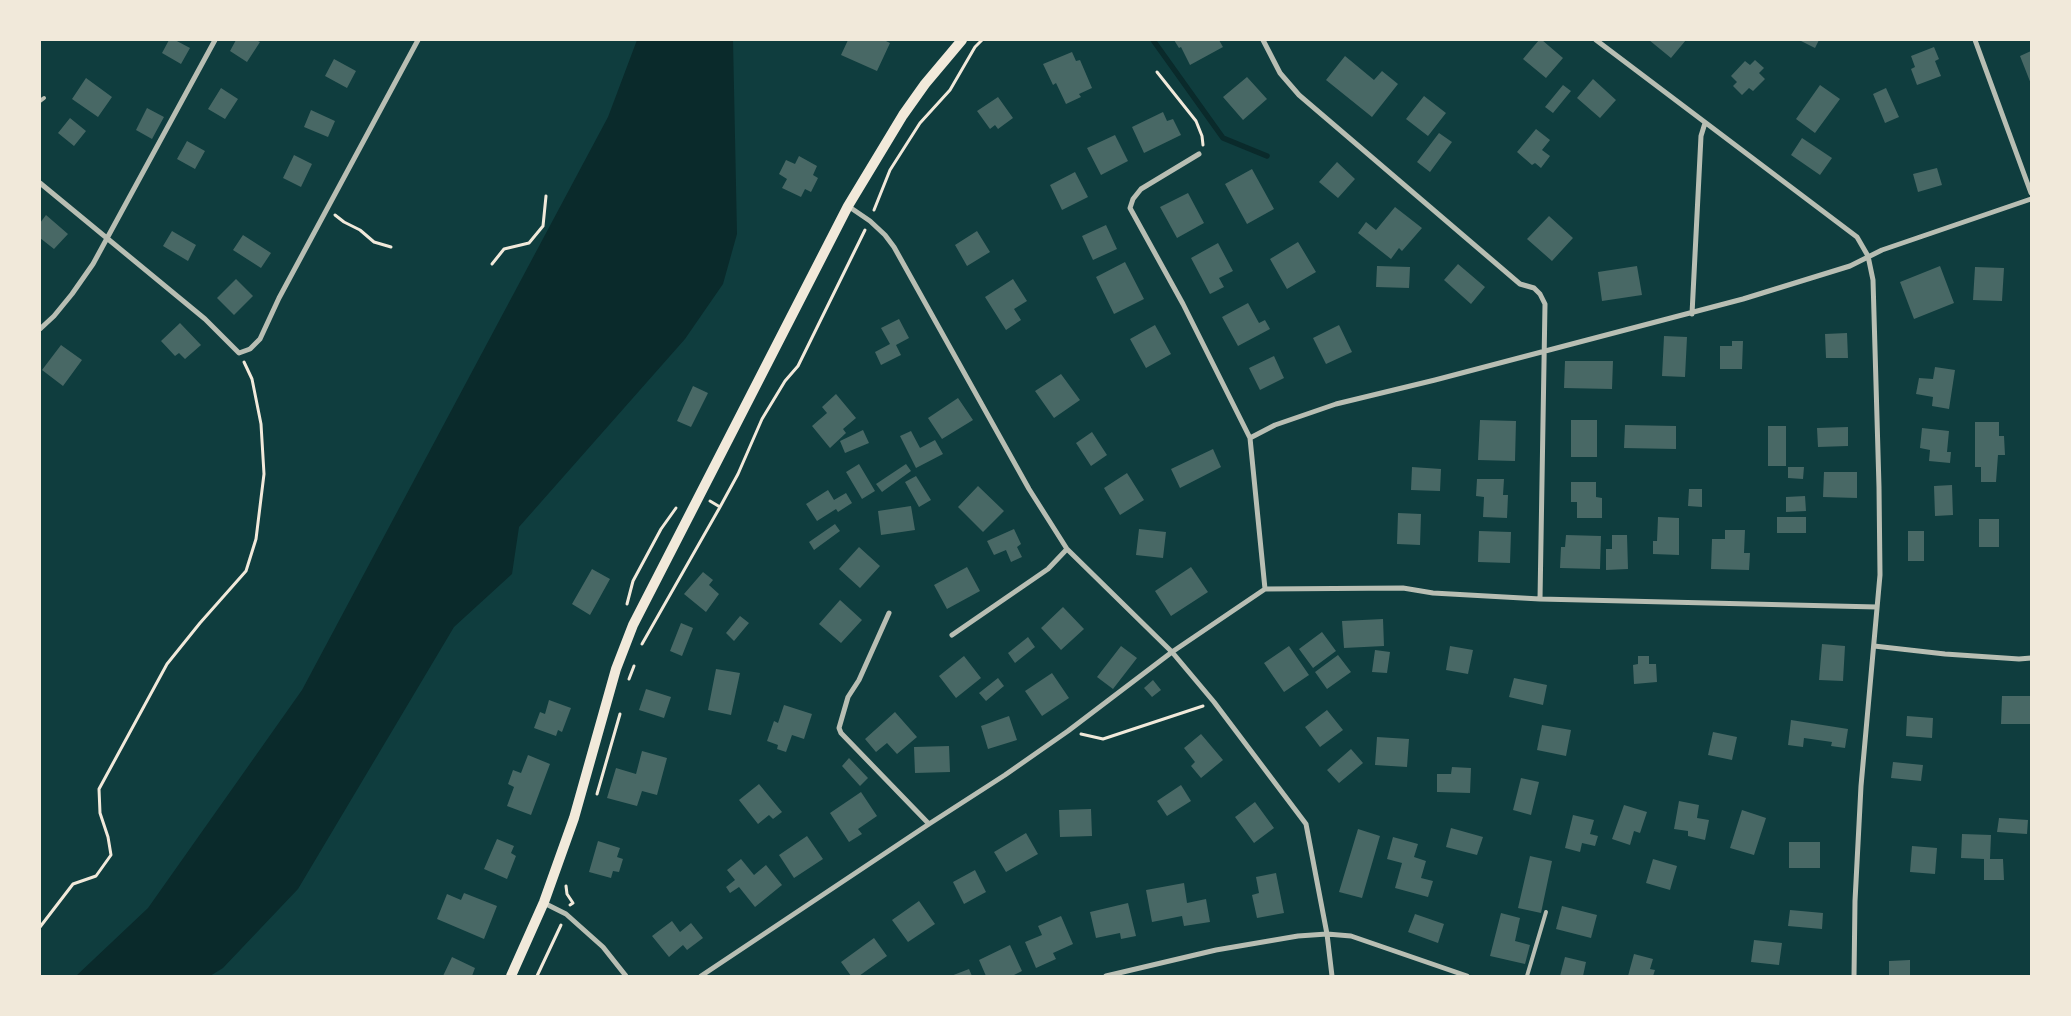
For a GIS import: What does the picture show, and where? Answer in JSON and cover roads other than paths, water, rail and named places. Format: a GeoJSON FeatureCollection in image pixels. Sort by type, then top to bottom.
{"type":"FeatureCollection","features":[{"type":"Feature","properties":{"kind":"main road"},"geometry":{"type":"LineString","coordinates":[[511,976],[544,902],[574,818],[616,669],[633,625],[848,206],[903,115],[962,40]]}},
{"type":"Feature","properties":{"kind":"street"},"geometry":{"type":"LineString","coordinates":[[40,329],[54,316],[94,264],[106,238],[214,40]]}},
{"type":"Feature","properties":{"kind":"street"},"geometry":{"type":"LineString","coordinates":[[40,183],[205,319],[239,353],[250,348],[260,339],[279,298],[418,40]]}},
{"type":"Feature","properties":{"kind":"street"},"geometry":{"type":"LineString","coordinates":[[1263,40],[1280,74],[1299,95],[1520,284],[1534,288],[1540,294],[1545,304],[1540,599]]}},
{"type":"Feature","properties":{"kind":"street"},"geometry":{"type":"LineString","coordinates":[[1596,40],[1857,236],[1868,256],[1873,280],[1880,487],[1880,575],[1861,786],[1855,901],[1854,976]]}},
{"type":"Feature","properties":{"kind":"street"},"geometry":{"type":"LineString","coordinates":[[1975,40],[2031,193]]}},
{"type":"Feature","properties":{"kind":"street"},"geometry":{"type":"LineString","coordinates":[[1692,314],[1701,136],[1705,123]]}},
{"type":"Feature","properties":{"kind":"street"},"geometry":{"type":"LineString","coordinates":[[1199,154],[1141,189],[1133,199],[1130,208],[1183,304],[1250,438],[1265,589]]}},
{"type":"Feature","properties":{"kind":"street"},"geometry":{"type":"LineString","coordinates":[[1250,438],[1275,425],[1336,404],[1692,314],[1850,266],[1868,256],[2031,199]]}},
{"type":"Feature","properties":{"kind":"street"},"geometry":{"type":"LineString","coordinates":[[848,206],[870,220],[885,234],[894,247],[1029,489],[1067,549],[1172,652],[1214,702],[1306,824],[1327,934],[1332,976]]}},
{"type":"Feature","properties":{"kind":"street"},"geometry":{"type":"LineString","coordinates":[[952,634],[1048,569],[1067,549]]}},
{"type":"Feature","properties":{"kind":"street"},"geometry":{"type":"LineString","coordinates":[[701,976],[1005,775],[1068,731],[1172,652],[1265,589],[1402,588],[1433,593],[1540,599],[1877,607]]}},
{"type":"Feature","properties":{"kind":"street"},"geometry":{"type":"LineString","coordinates":[[889,613],[859,680],[848,697],[839,728],[841,733],[929,824]]}},
{"type":"Feature","properties":{"kind":"street"},"geometry":{"type":"LineString","coordinates":[[1874,646],[1945,654],[2019,659],[2031,658]]}},
{"type":"Feature","properties":{"kind":"street"},"geometry":{"type":"LineString","coordinates":[[544,902],[566,914],[602,947],[626,976]]}},
{"type":"Feature","properties":{"kind":"street"},"geometry":{"type":"LineString","coordinates":[[1109,976],[1216,950],[1298,936],[1327,934],[1351,936],[1467,976]]}},
{"type":"Feature","properties":{"kind":"lane"},"geometry":{"type":"LineString","coordinates":[[1528,976],[1546,912]]}},
{"type":"Feature","properties":{"kind":"water"},"geometry":{"type":"Polygon","coordinates":[[[637,40],[733,40],[737,234],[723,284],[685,339],[519,527],[512,574],[454,627],[298,889],[223,968],[210,976],[76,976],[148,908],[302,690],[608,117],[637,40]]]}},
{"type":"Feature","properties":{"kind":"waterway"},"geometry":{"type":"LineString","coordinates":[[1153,40],[1223,138],[1267,156]]}}]}
